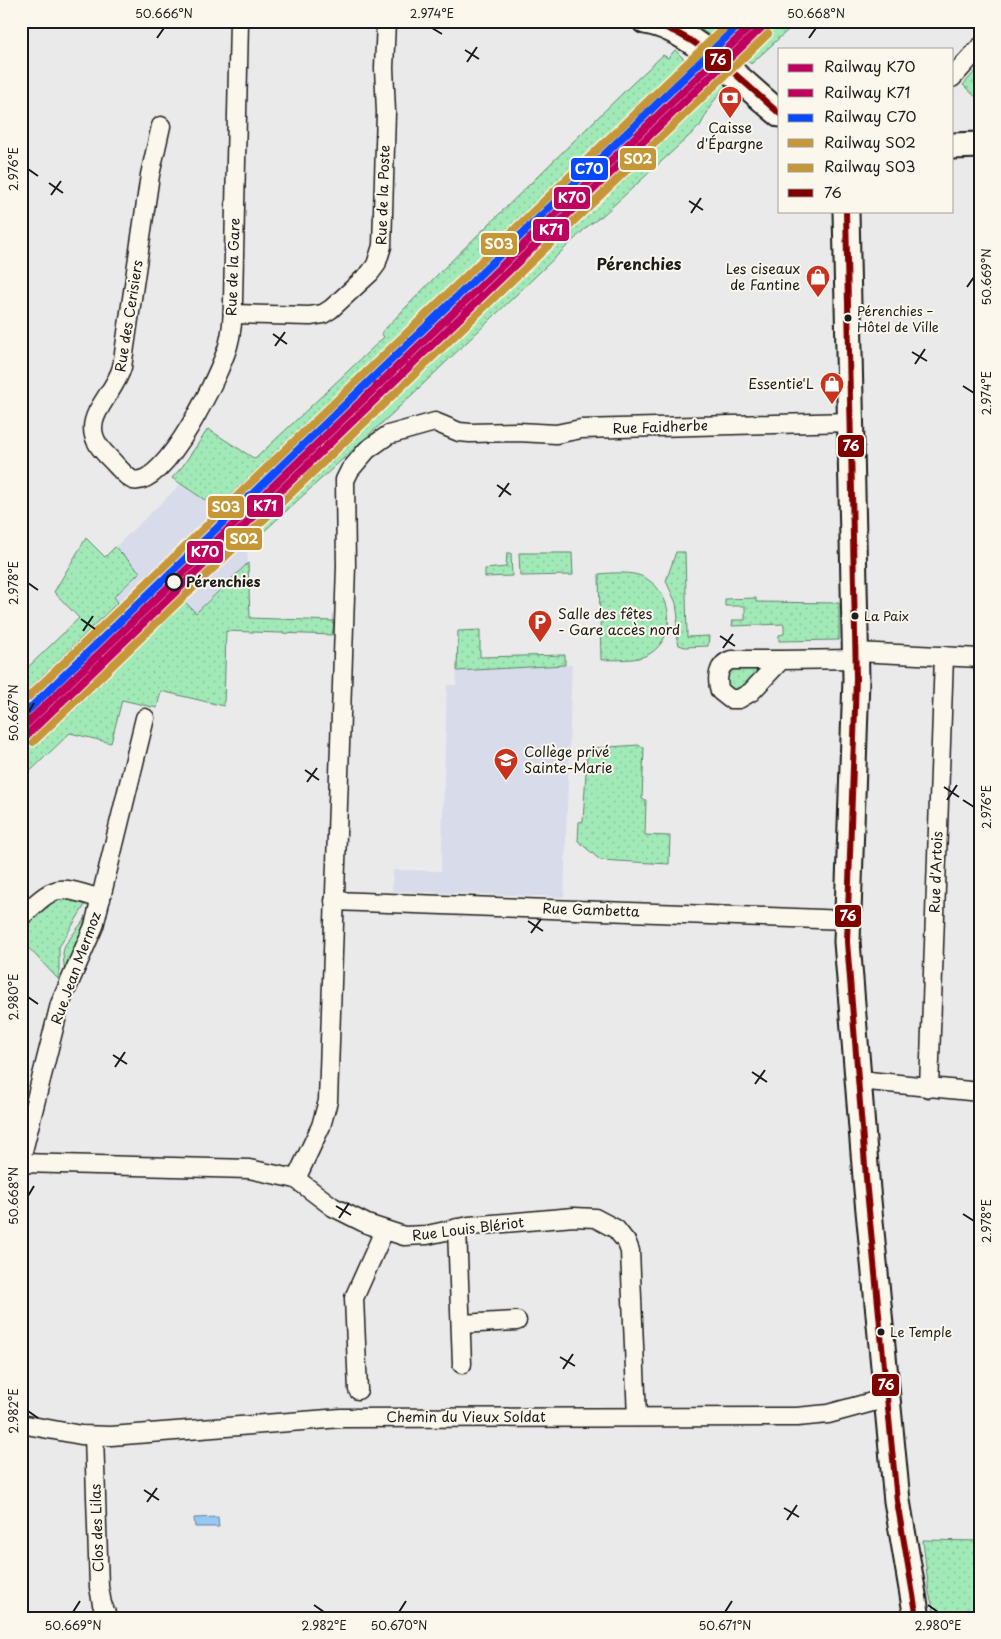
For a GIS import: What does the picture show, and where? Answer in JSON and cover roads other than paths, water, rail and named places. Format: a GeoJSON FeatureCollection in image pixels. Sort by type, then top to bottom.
{"type":"FeatureCollection","features":[{"type":"Feature","properties":{"kind":"main road"},"geometry":{"type":"LineString","coordinates":[[654,22],[685,37],[742,81],[778,112]]}},
{"type":"Feature","properties":{"kind":"main road"},"geometry":{"type":"LineString","coordinates":[[742,81],[778,101]]}},
{"type":"Feature","properties":{"kind":"main road"},"geometry":{"type":"LineString","coordinates":[[954,146],[980,145]]}},
{"type":"Feature","properties":{"kind":"main road"},"geometry":{"type":"LineString","coordinates":[[846,212],[856,656],[856,714],[847,920],[848,954],[898,1510],[917,1618]]}},
{"type":"Feature","properties":{"kind":"street","name":"Rue de la Gare"},"geometry":{"type":"LineString","coordinates":[[139,480],[146,479],[157,471],[171,455],[202,403],[226,354],[233,314],[239,21]]}},
{"type":"Feature","properties":{"kind":"street","name":"Rue de la Poste"},"geometry":{"type":"LineString","coordinates":[[233,314],[310,316],[323,314],[343,299],[376,265],[382,246],[386,112],[384,68],[386,21]]}},
{"type":"Feature","properties":{"kind":"street"},"geometry":{"type":"LineString","coordinates":[[954,76],[980,47]]}},
{"type":"Feature","properties":{"kind":"street","name":"Rue des Cerisiers"},"geometry":{"type":"LineString","coordinates":[[139,480],[129,478],[98,446],[93,428],[100,407],[119,380],[122,367],[150,175],[161,126]]}},
{"type":"Feature","properties":{"kind":"street","name":"Rue Faidherbe"},"geometry":{"type":"LineString","coordinates":[[334,901],[347,530],[344,490],[350,470],[367,450],[397,431],[435,422],[459,432],[556,434],[581,429],[851,422]]}},
{"type":"Feature","properties":{"kind":"street"},"geometry":{"type":"LineString","coordinates":[[782,660],[856,656],[980,658]]}},
{"type":"Feature","properties":{"kind":"street","name":"Rue d'Artois"},"geometry":{"type":"LineString","coordinates":[[929,1088],[944,656]]}},
{"type":"Feature","properties":{"kind":"street","name":"Rue Jean Mermoz"},"geometry":{"type":"LineString","coordinates":[[21,1159],[60,1004],[90,939],[145,718]]}},
{"type":"Feature","properties":{"kind":"street"},"geometry":{"type":"LineString","coordinates":[[21,917],[43,896],[57,889],[70,889],[101,899]]}},
{"type":"Feature","properties":{"kind":"street"},"geometry":{"type":"LineString","coordinates":[[296,1180],[325,1114],[334,901]]}},
{"type":"Feature","properties":{"kind":"street","name":"Rue Gambetta"},"geometry":{"type":"LineString","coordinates":[[334,901],[847,920]]}},
{"type":"Feature","properties":{"kind":"street"},"geometry":{"type":"LineString","coordinates":[[858,1080],[980,1092]]}},
{"type":"Feature","properties":{"kind":"street","name":"Rue Louis Blériot"},"geometry":{"type":"LineString","coordinates":[[21,1163],[238,1168],[296,1180],[333,1207],[384,1231],[416,1236],[457,1228],[585,1217],[603,1220],[622,1235],[630,1251],[637,1417]]}},
{"type":"Feature","properties":{"kind":"street"},"geometry":{"type":"LineString","coordinates":[[457,1228],[462,1364]]}},
{"type":"Feature","properties":{"kind":"street"},"geometry":{"type":"LineString","coordinates":[[358,1390],[354,1298],[384,1231]]}},
{"type":"Feature","properties":{"kind":"street"},"geometry":{"type":"LineString","coordinates":[[461,1324],[517,1321]]}},
{"type":"Feature","properties":{"kind":"street","name":"Chemin du Vieux Soldat"},"geometry":{"type":"LineString","coordinates":[[21,1424],[94,1436],[153,1435],[210,1427],[340,1418],[812,1416],[887,1398]]}},
{"type":"Feature","properties":{"kind":"street","name":"Chemin du Vieux Soldat"},"geometry":{"type":"LineString","coordinates":[[21,1418],[44,1428]]}},
{"type":"Feature","properties":{"kind":"street","name":"Clos des Lilas"},"geometry":{"type":"LineString","coordinates":[[94,1436],[99,1587],[102,1604],[108,1618]]}},
{"type":"Feature","properties":{"kind":"water"},"geometry":{"type":"Polygon","coordinates":[[[218,1517],[219,1527],[195,1527],[194,1518],[218,1517]]]}},
{"type":"Feature","properties":{"kind":"rail line","name":"S03"},"geometry":{"type":"LineString","coordinates":[[21,704],[731,21]]}},
{"type":"Feature","properties":{"kind":"rail line","name":"C70"},"geometry":{"type":"LineString","coordinates":[[21,717],[743,21]]}},
{"type":"Feature","properties":{"kind":"rail line","name":"K70"},"geometry":{"type":"LineString","coordinates":[[21,729],[756,21]]}},
{"type":"Feature","properties":{"kind":"rail line","name":"K71"},"geometry":{"type":"LineString","coordinates":[[27,735],[762,27]]}},
{"type":"Feature","properties":{"kind":"rail line","name":"S02"},"geometry":{"type":"LineString","coordinates":[[33,742],[768,34]]}},
{"type":"Feature","properties":{"kind":"place","name":"Caisse d'Épargne"},"geometry":{"type":"Point","coordinates":[730,119]}},
{"type":"Feature","properties":{"kind":"place","name":"Les ciseaux de Fantine"},"geometry":{"type":"Point","coordinates":[818,298]}},
{"type":"Feature","properties":{"kind":"place","name":"Pérenchies – Hôtel de Ville"},"geometry":{"type":"Point","coordinates":[848,318]}},
{"type":"Feature","properties":{"kind":"place","name":"Essentie'L"},"geometry":{"type":"Point","coordinates":[832,405]}},
{"type":"Feature","properties":{"kind":"place","name":"Pérenchies"},"geometry":{"type":"Point","coordinates":[174,582]}},
{"type":"Feature","properties":{"kind":"place","name":"La Paix"},"geometry":{"type":"Point","coordinates":[855,616]}},
{"type":"Feature","properties":{"kind":"place","name":"Salle des fêtes - Gare accès nord"},"geometry":{"type":"Point","coordinates":[540,643]}},
{"type":"Feature","properties":{"kind":"place","name":"Collège privé Sainte-Marie"},"geometry":{"type":"Point","coordinates":[506,781]}},
{"type":"Feature","properties":{"kind":"place","name":"Le Temple"},"geometry":{"type":"Point","coordinates":[881,1332]}},
{"type":"Feature","properties":{"kind":"district","name":"Pérenchies"},"geometry":{"type":"Point","coordinates":[639,264]}}]}
